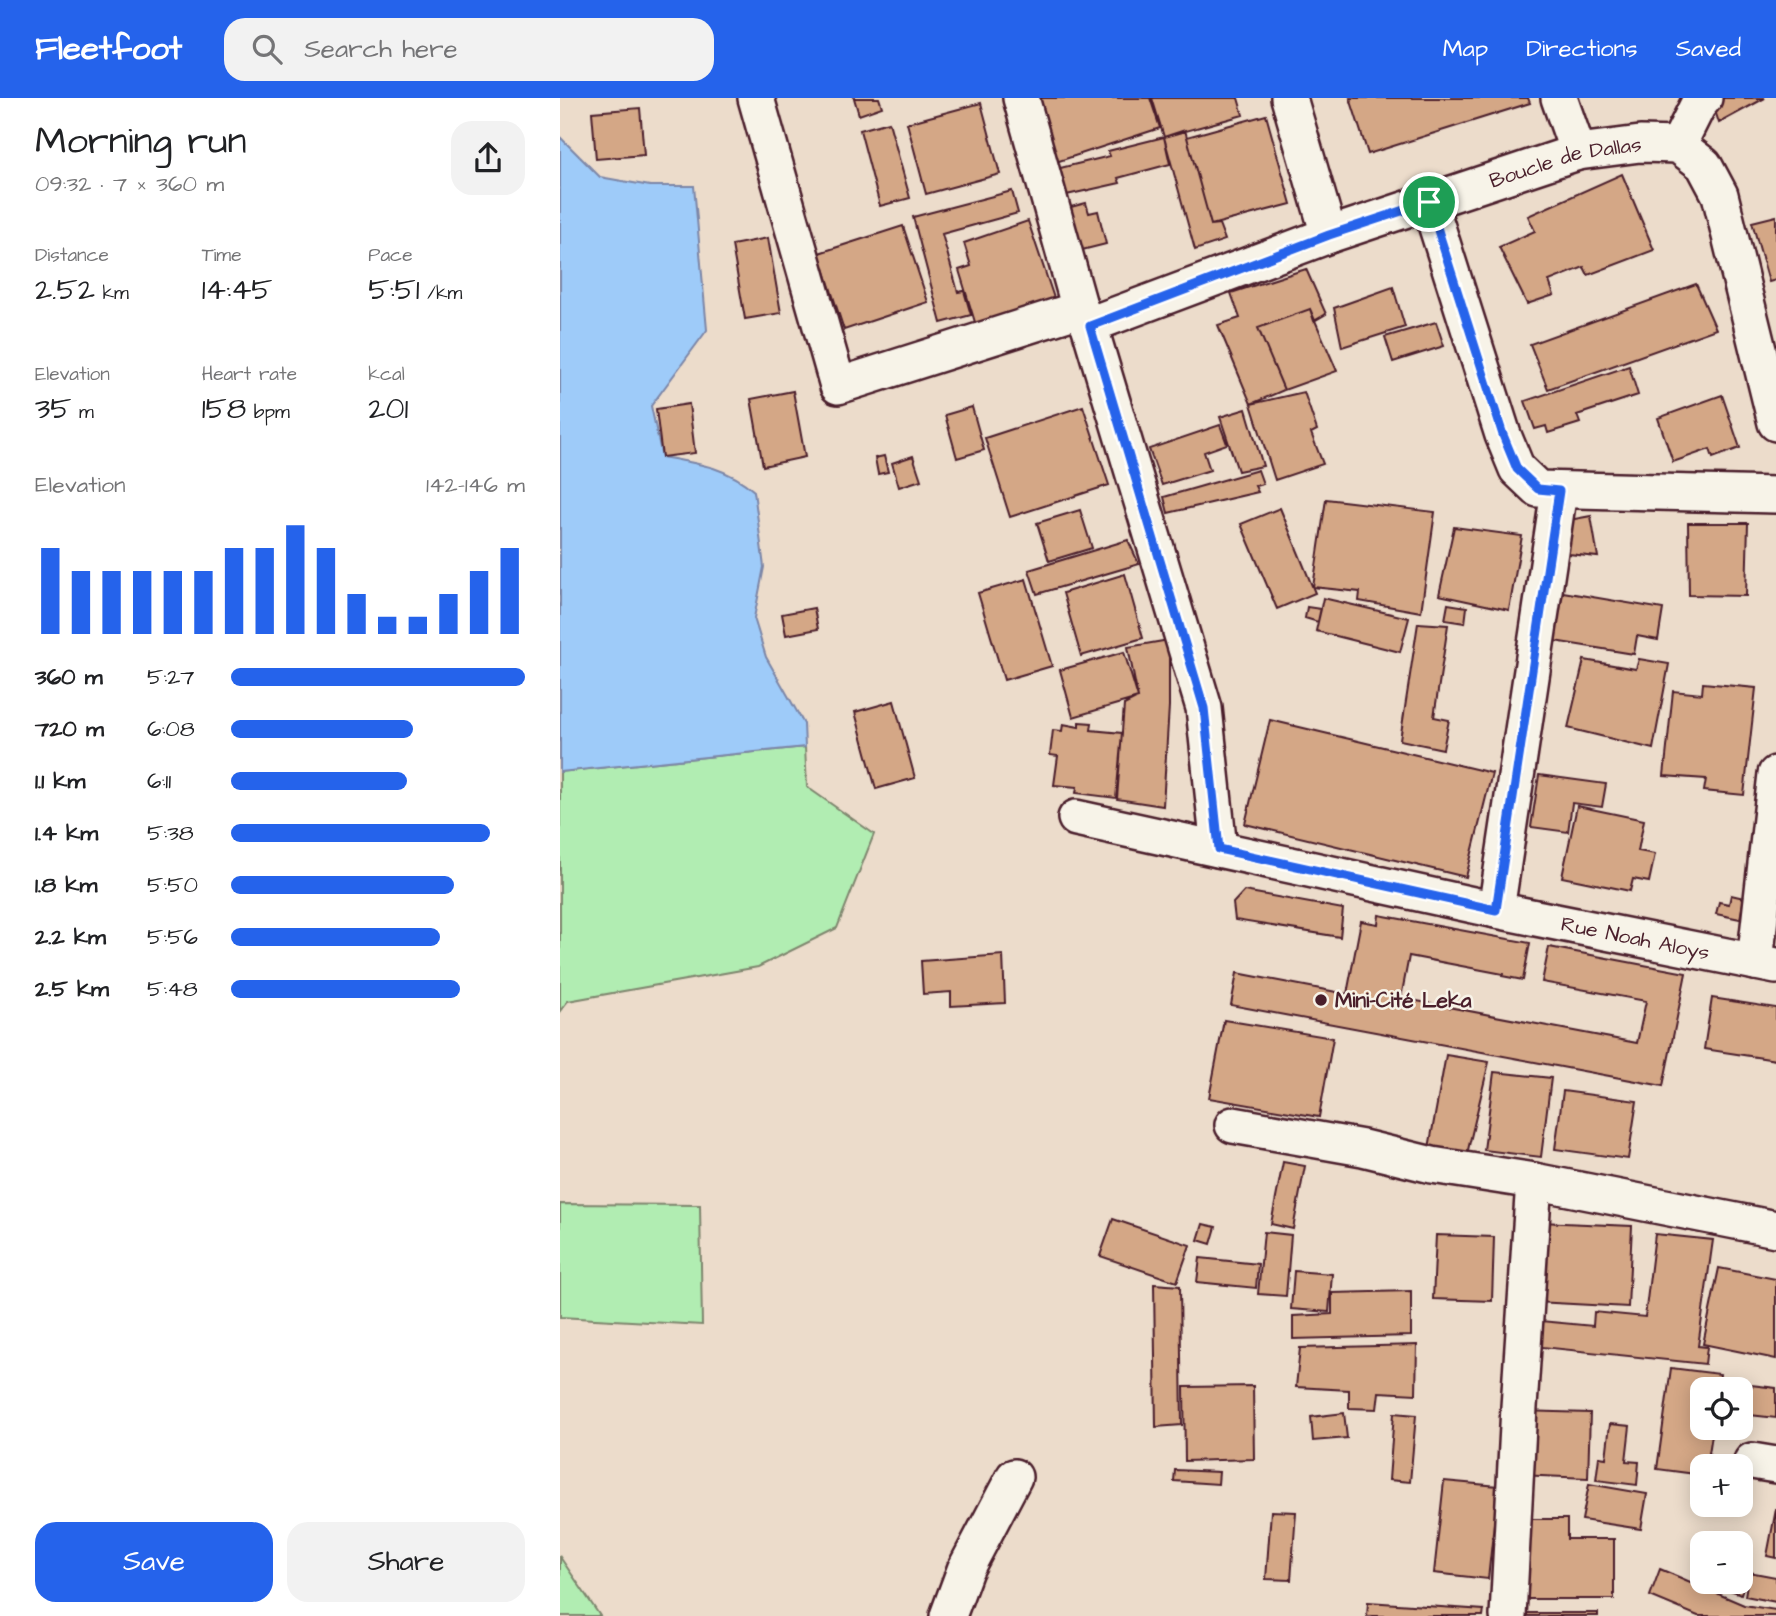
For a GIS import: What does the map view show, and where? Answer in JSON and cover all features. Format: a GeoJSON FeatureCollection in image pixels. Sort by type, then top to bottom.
{"type":"FeatureCollection","features":[{"type":"Feature","properties":{"kind":"street","name":"Boucle de Dallas"},"geometry":{"type":"LineString","coordinates":[[757,98],[838,386],[1085,317],[1578,152],[1640,144],[1678,145]]}},
{"type":"Feature","properties":{"kind":"street"},"geometry":{"type":"LineString","coordinates":[[1020,98],[1204,708],[1219,849]]}},
{"type":"Feature","properties":{"kind":"street"},"geometry":{"type":"LineString","coordinates":[[1289,98],[1329,235]]}},
{"type":"Feature","properties":{"kind":"street"},"geometry":{"type":"LineString","coordinates":[[1559,98],[1578,152]]}},
{"type":"Feature","properties":{"kind":"street"},"geometry":{"type":"LineString","coordinates":[[1704,98],[1678,145],[1704,165],[1720,195],[1776,423]]}},
{"type":"Feature","properties":{"kind":"street"},"geometry":{"type":"LineString","coordinates":[[1429,202],[1503,435],[1517,469],[1538,489],[1776,495]]}},
{"type":"Feature","properties":{"kind":"street"},"geometry":{"type":"LineString","coordinates":[[1496,910],[1559,491]]}},
{"type":"Feature","properties":{"kind":"street"},"geometry":{"type":"LineString","coordinates":[[1765,964],[1776,774]]}},
{"type":"Feature","properties":{"kind":"street","name":"Rue Noah Aloys"},"geometry":{"type":"LineString","coordinates":[[1076,817],[1496,910],[1765,964]]}},
{"type":"Feature","properties":{"kind":"street"},"geometry":{"type":"LineString","coordinates":[[1233,1125],[1776,1229]]}},
{"type":"Feature","properties":{"kind":"street"},"geometry":{"type":"LineString","coordinates":[[1508,1616],[1518,1407],[1534,1181]]}},
{"type":"Feature","properties":{"kind":"street"},"geometry":{"type":"LineString","coordinates":[[948,1616],[965,1570],[1014,1477]]}},
{"type":"Feature","properties":{"kind":"green space"},"geometry":{"type":"Polygon","coordinates":[[[805,747],[807,787],[874,834],[837,928],[758,967],[568,1001],[560,1011],[560,772],[805,747]]]}},
{"type":"Feature","properties":{"kind":"green space"},"geometry":{"type":"Polygon","coordinates":[[[560,1204],[700,1205],[702,1325],[560,1317],[560,1204]]]}},
{"type":"Feature","properties":{"kind":"green space"},"geometry":{"type":"Polygon","coordinates":[[[560,1557],[600,1616],[560,1616],[560,1557]]]}},
{"type":"Feature","properties":{"kind":"water"},"geometry":{"type":"Polygon","coordinates":[[[560,137],[600,177],[650,186],[694,186],[707,330],[651,406],[662,457],[722,471],[754,491],[764,567],[754,618],[766,657],[804,724],[805,747],[560,772],[560,137]]]}},
{"type":"Feature","properties":{"kind":"building"},"geometry":{"type":"Polygon","coordinates":[[[854,98],[879,98],[882,107],[859,115],[854,98]]]}},
{"type":"Feature","properties":{"kind":"building"},"geometry":{"type":"Polygon","coordinates":[[[1035,98],[1150,98],[1160,128],[1056,162],[1035,98]]]}},
{"type":"Feature","properties":{"kind":"building"},"geometry":{"type":"Polygon","coordinates":[[[1152,98],[1238,98],[1243,115],[1164,137],[1152,98]]]}},
{"type":"Feature","properties":{"kind":"building"},"geometry":{"type":"Polygon","coordinates":[[[1350,98],[1528,98],[1530,103],[1368,154],[1350,98]]]}},
{"type":"Feature","properties":{"kind":"building"},"geometry":{"type":"Polygon","coordinates":[[[1711,98],[1765,98],[1719,123],[1711,98]]]}},
{"type":"Feature","properties":{"kind":"building"},"geometry":{"type":"Polygon","coordinates":[[[981,103],[1000,174],[926,194],[907,123],[981,103]]]}},
{"type":"Feature","properties":{"kind":"building"},"geometry":{"type":"Polygon","coordinates":[[[640,108],[644,155],[596,159],[592,112],[640,108]]]}},
{"type":"Feature","properties":{"kind":"building"},"geometry":{"type":"Polygon","coordinates":[[[1266,115],[1291,204],[1211,225],[1187,137],[1266,115]]]}},
{"type":"Feature","properties":{"kind":"building"},"geometry":{"type":"Polygon","coordinates":[[[889,122],[910,198],[880,206],[860,130],[889,122]]]}},
{"type":"Feature","properties":{"kind":"building"},"geometry":{"type":"Polygon","coordinates":[[[1185,130],[1211,225],[1219,224],[1225,240],[1195,250],[1164,137],[1185,130]]]}},
{"type":"Feature","properties":{"kind":"building"},"geometry":{"type":"Polygon","coordinates":[[[1164,137],[1170,164],[1118,178],[1120,183],[1062,196],[1056,169],[1110,156],[1108,151],[1164,137]]]}},
{"type":"Feature","properties":{"kind":"building"},"geometry":{"type":"Polygon","coordinates":[[[1622,174],[1654,250],[1588,275],[1584,267],[1549,281],[1554,295],[1527,304],[1499,247],[1535,231],[1528,216],[1622,174]]]}},
{"type":"Feature","properties":{"kind":"building"},"geometry":{"type":"Polygon","coordinates":[[[1012,191],[1018,213],[942,234],[958,292],[964,291],[971,315],[941,323],[913,217],[1012,191]]]}},
{"type":"Feature","properties":{"kind":"building"},"geometry":{"type":"Polygon","coordinates":[[[1086,203],[1089,213],[1098,211],[1106,244],[1078,251],[1067,208],[1086,203]]]}},
{"type":"Feature","properties":{"kind":"building"},"geometry":{"type":"Polygon","coordinates":[[[1776,216],[1776,280],[1769,282],[1752,222],[1776,216]]]}},
{"type":"Feature","properties":{"kind":"building"},"geometry":{"type":"Polygon","coordinates":[[[1028,221],[1057,307],[978,332],[959,270],[971,266],[964,243],[1028,221]]]}},
{"type":"Feature","properties":{"kind":"building"},"geometry":{"type":"Polygon","coordinates":[[[903,226],[928,302],[844,330],[819,253],[903,226]]]}},
{"type":"Feature","properties":{"kind":"building"},"geometry":{"type":"Polygon","coordinates":[[[768,238],[781,313],[745,319],[732,245],[768,238]]]}},
{"type":"Feature","properties":{"kind":"building"},"geometry":{"type":"Polygon","coordinates":[[[1306,269],[1326,314],[1314,321],[1310,309],[1258,328],[1284,390],[1251,404],[1218,325],[1240,318],[1231,293],[1306,269]]]}},
{"type":"Feature","properties":{"kind":"building"},"geometry":{"type":"Polygon","coordinates":[[[1696,284],[1716,329],[1548,389],[1530,344],[1696,284]]]}},
{"type":"Feature","properties":{"kind":"building"},"geometry":{"type":"Polygon","coordinates":[[[1393,287],[1405,327],[1342,347],[1334,308],[1393,287]]]}},
{"type":"Feature","properties":{"kind":"building"},"geometry":{"type":"Polygon","coordinates":[[[1310,309],[1337,371],[1284,390],[1258,328],[1310,309]]]}},
{"type":"Feature","properties":{"kind":"building"},"geometry":{"type":"Polygon","coordinates":[[[1436,322],[1444,346],[1393,362],[1385,337],[1436,322]]]}},
{"type":"Feature","properties":{"kind":"building"},"geometry":{"type":"Polygon","coordinates":[[[1629,366],[1638,395],[1577,415],[1580,423],[1548,433],[1546,426],[1535,429],[1525,401],[1629,366]]]}},
{"type":"Feature","properties":{"kind":"building"},"geometry":{"type":"Polygon","coordinates":[[[793,391],[805,457],[763,466],[751,399],[793,391]]]}},
{"type":"Feature","properties":{"kind":"building"},"geometry":{"type":"Polygon","coordinates":[[[1304,392],[1317,430],[1311,433],[1323,464],[1275,480],[1251,404],[1304,392]]]}},
{"type":"Feature","properties":{"kind":"building"},"geometry":{"type":"Polygon","coordinates":[[[1722,395],[1740,448],[1713,458],[1710,449],[1673,462],[1658,418],[1722,395]]]}},
{"type":"Feature","properties":{"kind":"building"},"geometry":{"type":"Polygon","coordinates":[[[689,404],[695,453],[662,457],[656,409],[689,404]]]}},
{"type":"Feature","properties":{"kind":"building"},"geometry":{"type":"Polygon","coordinates":[[[1083,406],[1109,485],[1010,517],[985,438],[1083,406]]]}},
{"type":"Feature","properties":{"kind":"building"},"geometry":{"type":"Polygon","coordinates":[[[972,407],[984,450],[957,458],[945,415],[972,407]]]}},
{"type":"Feature","properties":{"kind":"building"},"geometry":{"type":"Polygon","coordinates":[[[1246,409],[1263,466],[1238,471],[1220,417],[1246,409]]]}},
{"type":"Feature","properties":{"kind":"building"},"geometry":{"type":"Polygon","coordinates":[[[1220,425],[1227,444],[1204,452],[1210,470],[1162,485],[1149,449],[1220,425]]]}},
{"type":"Feature","properties":{"kind":"building"},"geometry":{"type":"Polygon","coordinates":[[[884,456],[888,472],[878,474],[875,458],[884,456]]]}},
{"type":"Feature","properties":{"kind":"building"},"geometry":{"type":"Polygon","coordinates":[[[913,456],[921,480],[899,487],[892,463],[913,456]]]}},
{"type":"Feature","properties":{"kind":"building"},"geometry":{"type":"Polygon","coordinates":[[[1258,470],[1263,484],[1255,486],[1258,492],[1168,513],[1164,497],[1258,470]]]}},
{"type":"Feature","properties":{"kind":"building"},"geometry":{"type":"Polygon","coordinates":[[[1326,499],[1435,512],[1421,612],[1359,601],[1360,592],[1313,587],[1326,499]]]}},
{"type":"Feature","properties":{"kind":"building"},"geometry":{"type":"Polygon","coordinates":[[[1280,508],[1315,593],[1277,609],[1241,524],[1280,508]]]}},
{"type":"Feature","properties":{"kind":"building"},"geometry":{"type":"Polygon","coordinates":[[[1080,510],[1092,548],[1049,561],[1037,523],[1080,510]]]}},
{"type":"Feature","properties":{"kind":"building"},"geometry":{"type":"Polygon","coordinates":[[[1591,516],[1598,557],[1569,554],[1569,520],[1591,516]]]}},
{"type":"Feature","properties":{"kind":"building"},"geometry":{"type":"Polygon","coordinates":[[[1688,523],[1748,523],[1746,596],[1689,595],[1688,523]]]}},
{"type":"Feature","properties":{"kind":"building"},"geometry":{"type":"Polygon","coordinates":[[[1454,527],[1522,536],[1509,610],[1439,595],[1454,527]]]}},
{"type":"Feature","properties":{"kind":"building"},"geometry":{"type":"Polygon","coordinates":[[[1128,540],[1139,564],[1037,594],[1029,570],[1128,540]]]}},
{"type":"Feature","properties":{"kind":"building"},"geometry":{"type":"Polygon","coordinates":[[[1125,574],[1143,638],[1081,656],[1063,593],[1125,574]]]}},
{"type":"Feature","properties":{"kind":"building"},"geometry":{"type":"Polygon","coordinates":[[[1026,579],[1052,666],[1004,680],[978,593],[1026,579]]]}},
{"type":"Feature","properties":{"kind":"building"},"geometry":{"type":"Polygon","coordinates":[[[1563,592],[1663,609],[1658,640],[1637,636],[1634,654],[1554,641],[1563,592]]]}},
{"type":"Feature","properties":{"kind":"building"},"geometry":{"type":"Polygon","coordinates":[[[1323,598],[1409,618],[1400,652],[1316,631],[1323,598]]]}},
{"type":"Feature","properties":{"kind":"building"},"geometry":{"type":"Polygon","coordinates":[[[1448,604],[1467,607],[1465,623],[1445,620],[1448,604]]]}},
{"type":"Feature","properties":{"kind":"building"},"geometry":{"type":"Polygon","coordinates":[[[1307,607],[1321,609],[1318,622],[1305,618],[1307,607]]]}},
{"type":"Feature","properties":{"kind":"building"},"geometry":{"type":"Polygon","coordinates":[[[814,608],[818,629],[786,635],[782,614],[814,608]]]}},
{"type":"Feature","properties":{"kind":"building"},"geometry":{"type":"Polygon","coordinates":[[[1418,623],[1448,625],[1434,717],[1449,720],[1443,749],[1400,740],[1418,623]]]}},
{"type":"Feature","properties":{"kind":"building"},"geometry":{"type":"Polygon","coordinates":[[[1169,640],[1169,706],[1163,806],[1117,799],[1124,705],[1138,698],[1128,647],[1169,640]]]}},
{"type":"Feature","properties":{"kind":"building"},"geometry":{"type":"Polygon","coordinates":[[[1124,652],[1138,698],[1073,717],[1060,670],[1124,652]]]}},
{"type":"Feature","properties":{"kind":"building"},"geometry":{"type":"Polygon","coordinates":[[[1639,659],[1669,664],[1653,749],[1568,728],[1584,660],[1636,669],[1639,659]]]}},
{"type":"Feature","properties":{"kind":"building"},"geometry":{"type":"Polygon","coordinates":[[[1703,683],[1756,688],[1744,795],[1704,791],[1706,779],[1664,776],[1673,691],[1702,694],[1703,683]]]}},
{"type":"Feature","properties":{"kind":"building"},"geometry":{"type":"Polygon","coordinates":[[[894,701],[915,778],[876,789],[855,712],[894,701]]]}},
{"type":"Feature","properties":{"kind":"building"},"geometry":{"type":"Polygon","coordinates":[[[1270,720],[1492,773],[1466,877],[1245,824],[1270,720]]]}},
{"type":"Feature","properties":{"kind":"building"},"geometry":{"type":"Polygon","coordinates":[[[1079,722],[1092,723],[1091,730],[1122,733],[1116,798],[1076,793],[1077,787],[1054,785],[1058,756],[1050,755],[1053,730],[1062,731],[1063,724],[1079,727],[1079,722]]]}},
{"type":"Feature","properties":{"kind":"building"},"geometry":{"type":"Polygon","coordinates":[[[1539,775],[1606,784],[1602,807],[1572,803],[1568,832],[1531,827],[1539,775]]]}},
{"type":"Feature","properties":{"kind":"building"},"geometry":{"type":"Polygon","coordinates":[[[1577,806],[1644,820],[1638,851],[1655,854],[1649,882],[1633,879],[1630,891],[1562,877],[1577,806]]]}},
{"type":"Feature","properties":{"kind":"building"},"geometry":{"type":"Polygon","coordinates":[[[1244,891],[1343,909],[1340,937],[1235,920],[1233,903],[1244,891]]]}},
{"type":"Feature","properties":{"kind":"building"},"geometry":{"type":"Polygon","coordinates":[[[1731,895],[1744,898],[1740,919],[1716,914],[1719,902],[1729,904],[1731,895]]]}},
{"type":"Feature","properties":{"kind":"building","name":"Mini-Cité Leka"},"geometry":{"type":"Polygon","coordinates":[[[1379,915],[1530,943],[1523,980],[1409,956],[1401,998],[1637,1043],[1646,1001],[1542,982],[1549,947],[1686,973],[1663,1086],[1231,1005],[1237,973],[1347,994],[1361,921],[1378,924],[1379,915]]]}},
{"type":"Feature","properties":{"kind":"building"},"geometry":{"type":"Polygon","coordinates":[[[1003,955],[1005,1003],[951,1006],[951,992],[923,994],[921,961],[1003,955]]]}},
{"type":"Feature","properties":{"kind":"building"},"geometry":{"type":"Polygon","coordinates":[[[1712,998],[1776,1008],[1776,1060],[1704,1049],[1712,998]]]}},
{"type":"Feature","properties":{"kind":"building"},"geometry":{"type":"Polygon","coordinates":[[[1224,1020],[1333,1038],[1319,1117],[1209,1098],[1224,1020]]]}},
{"type":"Feature","properties":{"kind":"building"},"geometry":{"type":"Polygon","coordinates":[[[1446,1055],[1489,1062],[1467,1154],[1429,1148],[1446,1055]]]}},
{"type":"Feature","properties":{"kind":"building"},"geometry":{"type":"Polygon","coordinates":[[[1494,1072],[1551,1078],[1541,1157],[1484,1150],[1494,1072]]]}},
{"type":"Feature","properties":{"kind":"building"},"geometry":{"type":"Polygon","coordinates":[[[1563,1091],[1637,1101],[1628,1159],[1555,1149],[1563,1091]]]}},
{"type":"Feature","properties":{"kind":"building"},"geometry":{"type":"Polygon","coordinates":[[[1283,1162],[1305,1166],[1293,1229],[1271,1224],[1283,1162]]]}},
{"type":"Feature","properties":{"kind":"building"},"geometry":{"type":"Polygon","coordinates":[[[1113,1219],[1190,1245],[1177,1282],[1100,1256],[1113,1219]]]}},
{"type":"Feature","properties":{"kind":"building"},"geometry":{"type":"Polygon","coordinates":[[[1540,1222],[1632,1226],[1628,1307],[1536,1302],[1540,1222]]]}},
{"type":"Feature","properties":{"kind":"building"},"geometry":{"type":"Polygon","coordinates":[[[1203,1224],[1216,1227],[1211,1244],[1198,1240],[1203,1224]]]}},
{"type":"Feature","properties":{"kind":"building"},"geometry":{"type":"Polygon","coordinates":[[[1264,1232],[1291,1235],[1286,1296],[1258,1294],[1264,1232]]]}},
{"type":"Feature","properties":{"kind":"building"},"geometry":{"type":"Polygon","coordinates":[[[1655,1234],[1713,1240],[1698,1346],[1707,1347],[1705,1364],[1532,1346],[1541,1321],[1593,1326],[1594,1312],[1645,1317],[1655,1234]]]}},
{"type":"Feature","properties":{"kind":"building"},"geometry":{"type":"Polygon","coordinates":[[[1436,1235],[1494,1237],[1492,1301],[1433,1299],[1436,1235]]]}},
{"type":"Feature","properties":{"kind":"building"},"geometry":{"type":"Polygon","coordinates":[[[1200,1258],[1258,1264],[1256,1288],[1197,1282],[1200,1258]]]}},
{"type":"Feature","properties":{"kind":"building"},"geometry":{"type":"Polygon","coordinates":[[[1719,1268],[1776,1279],[1776,1359],[1703,1344],[1719,1268]]]}},
{"type":"Feature","properties":{"kind":"building"},"geometry":{"type":"Polygon","coordinates":[[[1294,1271],[1332,1274],[1329,1312],[1291,1309],[1294,1271]]]}},
{"type":"Feature","properties":{"kind":"building"},"geometry":{"type":"Polygon","coordinates":[[[1154,1284],[1180,1286],[1182,1425],[1156,1427],[1154,1284]]]}},
{"type":"Feature","properties":{"kind":"building"},"geometry":{"type":"Polygon","coordinates":[[[1411,1291],[1411,1336],[1293,1339],[1293,1316],[1332,1314],[1332,1293],[1411,1291]]]}},
{"type":"Feature","properties":{"kind":"building"},"geometry":{"type":"Polygon","coordinates":[[[1417,1345],[1416,1394],[1379,1392],[1377,1409],[1349,1408],[1349,1390],[1296,1387],[1300,1348],[1417,1345]]]}},
{"type":"Feature","properties":{"kind":"building"},"geometry":{"type":"Polygon","coordinates":[[[1671,1368],[1720,1374],[1720,1377],[1690,1377],[1690,1440],[1711,1440],[1709,1454],[1690,1454],[1690,1473],[1657,1469],[1671,1368]]]}},
{"type":"Feature","properties":{"kind":"building"},"geometry":{"type":"Polygon","coordinates":[[[1753,1385],[1776,1388],[1776,1418],[1753,1415],[1753,1385]]]}},
{"type":"Feature","properties":{"kind":"building"},"geometry":{"type":"Polygon","coordinates":[[[1253,1386],[1254,1459],[1185,1461],[1184,1387],[1253,1386]]]}},
{"type":"Feature","properties":{"kind":"building"},"geometry":{"type":"Polygon","coordinates":[[[1521,1411],[1590,1413],[1588,1478],[1518,1475],[1521,1411]]]}},
{"type":"Feature","properties":{"kind":"building"},"geometry":{"type":"Polygon","coordinates":[[[1344,1413],[1347,1438],[1313,1441],[1311,1417],[1344,1413]]]}},
{"type":"Feature","properties":{"kind":"building"},"geometry":{"type":"Polygon","coordinates":[[[1394,1413],[1416,1415],[1410,1482],[1389,1480],[1394,1413]]]}},
{"type":"Feature","properties":{"kind":"building"},"geometry":{"type":"Polygon","coordinates":[[[1610,1424],[1630,1426],[1626,1461],[1639,1462],[1637,1485],[1596,1480],[1599,1457],[1606,1458],[1610,1424]]]}},
{"type":"Feature","properties":{"kind":"building"},"geometry":{"type":"Polygon","coordinates":[[[1175,1470],[1219,1472],[1218,1484],[1174,1481],[1175,1470]]]}},
{"type":"Feature","properties":{"kind":"building"},"geometry":{"type":"Polygon","coordinates":[[[1444,1481],[1498,1486],[1488,1579],[1434,1573],[1444,1481]]]}},
{"type":"Feature","properties":{"kind":"building"},"geometry":{"type":"Polygon","coordinates":[[[1589,1484],[1647,1494],[1641,1529],[1582,1520],[1589,1484]]]}},
{"type":"Feature","properties":{"kind":"building"},"geometry":{"type":"Polygon","coordinates":[[[1776,1509],[1776,1558],[1767,1556],[1776,1509]]]}},
{"type":"Feature","properties":{"kind":"building"},"geometry":{"type":"Polygon","coordinates":[[[1271,1511],[1296,1512],[1291,1580],[1266,1579],[1271,1511]]]}},
{"type":"Feature","properties":{"kind":"building"},"geometry":{"type":"Polygon","coordinates":[[[1525,1519],[1567,1519],[1567,1539],[1614,1539],[1614,1599],[1524,1599],[1525,1519]]]}},
{"type":"Feature","properties":{"kind":"building"},"geometry":{"type":"Polygon","coordinates":[[[1660,1569],[1690,1582],[1690,1594],[1718,1594],[1744,1605],[1776,1610],[1776,1616],[1698,1616],[1650,1596],[1660,1569]]]}},
{"type":"Feature","properties":{"kind":"building"},"geometry":{"type":"Polygon","coordinates":[[[1753,1573],[1776,1577],[1776,1602],[1745,1596],[1753,1594],[1753,1573]]]}},
{"type":"Feature","properties":{"kind":"building"},"geometry":{"type":"Polygon","coordinates":[[[1368,1602],[1484,1610],[1483,1616],[1367,1616],[1368,1602]]]}},
{"type":"Feature","properties":{"kind":"building"},"geometry":{"type":"Polygon","coordinates":[[[1513,1613],[1598,1613],[1598,1616],[1513,1616],[1513,1613]]]}},
{"type":"Feature","properties":{"kind":"place","name":"Mini-Cité Leka"},"geometry":{"type":"Point","coordinates":[1321,1000]}},
{"type":"Feature","properties":{"kind":"route"},"geometry":{"type":"LineString","coordinates":[[1429,202],[1503,435],[1517,469],[1538,489],[1559,491],[1496,910],[1219,849],[1204,708],[1090,326],[1329,235],[1429,202]]}}]}
